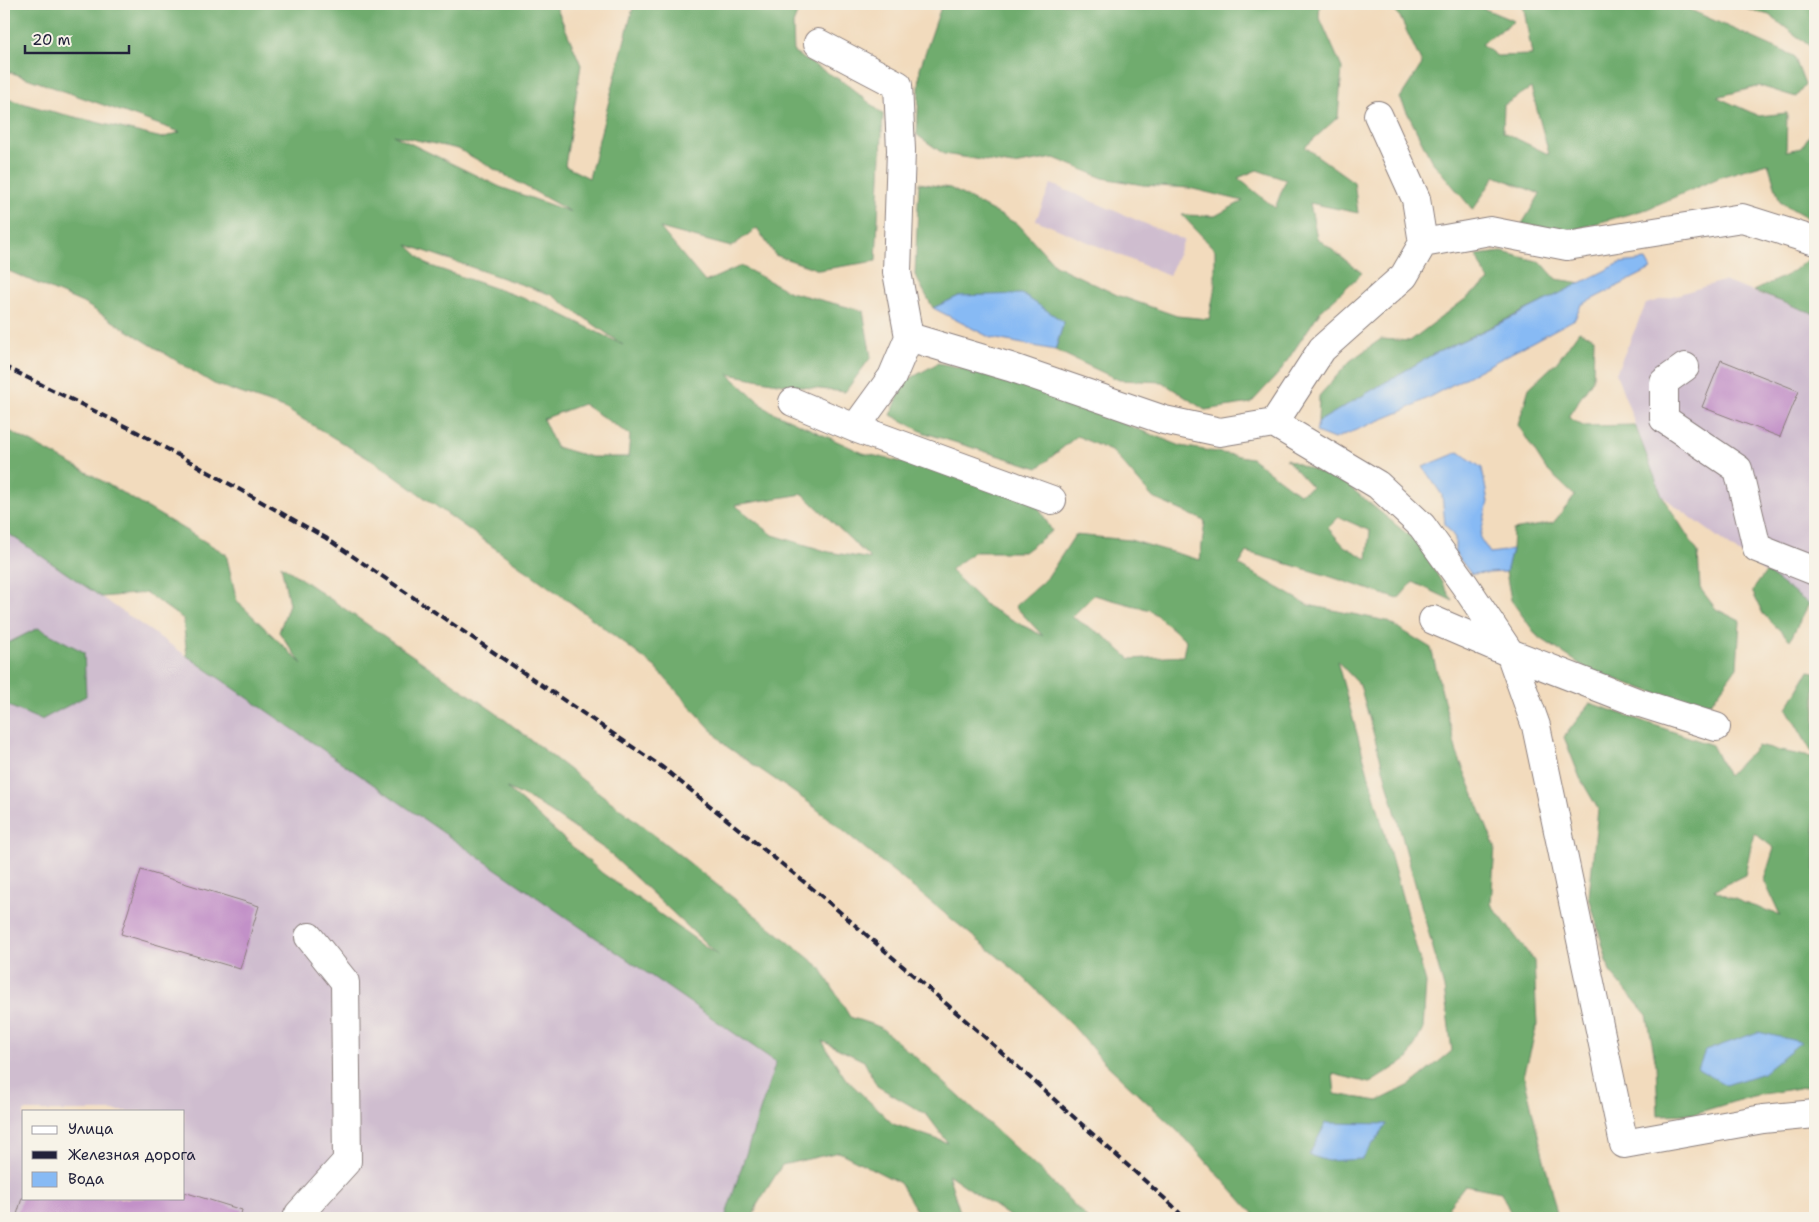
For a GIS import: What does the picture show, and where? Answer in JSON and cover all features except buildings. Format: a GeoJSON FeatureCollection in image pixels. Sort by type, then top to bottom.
{"type":"FeatureCollection","features":[{"type":"Feature","properties":{"kind":"lane"},"geometry":{"type":"LineString","coordinates":[[818,44],[898,85],[901,150],[897,272],[909,337],[892,377],[856,428]]}},
{"type":"Feature","properties":{"kind":"lane"},"geometry":{"type":"LineString","coordinates":[[1274,423],[1322,349],[1404,276],[1423,243],[1416,199],[1378,115]]}},
{"type":"Feature","properties":{"kind":"lane"},"geometry":{"type":"LineString","coordinates":[[1423,243],[1490,231],[1567,246],[1742,218],[1815,241]]}},
{"type":"Feature","properties":{"kind":"lane"},"geometry":{"type":"LineString","coordinates":[[909,337],[1010,367],[1164,420],[1220,432],[1274,423],[1378,485],[1422,526],[1510,653],[1536,726],[1624,1144],[1763,1119],[1815,1114]]}},
{"type":"Feature","properties":{"kind":"lane"},"geometry":{"type":"LineString","coordinates":[[1685,367],[1664,382],[1664,420],[1738,469],[1757,548],[1815,571]]}},
{"type":"Feature","properties":{"kind":"lane"},"geometry":{"type":"LineString","coordinates":[[793,402],[856,428],[1052,500]]}},
{"type":"Feature","properties":{"kind":"lane"},"geometry":{"type":"LineString","coordinates":[[1433,620],[1510,653],[1634,701],[1716,726]]}},
{"type":"Feature","properties":{"kind":"lane"},"geometry":{"type":"LineString","coordinates":[[297,1218],[347,1161],[346,982],[310,938]]}},
{"type":"Feature","properties":{"kind":"shaded area"},"geometry":{"type":"Polygon","coordinates":[[[1051,184],[1184,240],[1169,276],[1036,220],[1051,184]]]}},
{"type":"Feature","properties":{"kind":"shaded area"},"geometry":{"type":"Polygon","coordinates":[[[1723,281],[1815,314],[1815,609],[1662,496],[1616,373],[1646,304],[1723,281]]]}},
{"type":"Feature","properties":{"kind":"shaded area"},"geometry":{"type":"Polygon","coordinates":[[[4,530],[776,1062],[725,1218],[4,1218],[4,530]]]}},
{"type":"Feature","properties":{"kind":"green space"},"geometry":{"type":"Polygon","coordinates":[[[4,4],[555,4],[581,65],[565,166],[589,178],[634,4],[801,4],[793,24],[794,53],[845,83],[883,114],[876,261],[819,270],[775,255],[757,228],[731,247],[660,228],[705,282],[741,266],[790,292],[863,311],[871,357],[845,392],[794,386],[728,374],[768,410],[863,453],[1030,492],[1052,531],[1024,552],[974,552],[950,570],[988,607],[1043,636],[1015,606],[1047,578],[1075,535],[1130,540],[1200,560],[1205,521],[1153,498],[1113,452],[1077,436],[1038,468],[925,433],[891,415],[904,382],[938,363],[999,375],[1181,446],[1251,458],[1299,494],[1312,487],[1286,459],[1345,483],[1418,543],[1453,601],[1413,582],[1398,599],[1247,552],[1239,565],[1308,605],[1387,621],[1431,648],[1457,753],[1495,847],[1491,904],[1534,961],[1537,1025],[1524,1076],[1558,1218],[1513,1218],[1501,1192],[1465,1185],[1448,1207],[1465,1218],[1257,1218],[1186,1139],[1103,1061],[1073,1026],[1023,977],[808,802],[726,746],[655,667],[574,605],[379,465],[284,408],[214,384],[85,304],[4,269],[4,98],[162,138],[180,132],[4,70],[4,18],[7,17],[4,4]],[[393,135],[500,187],[571,212],[458,149],[393,135]],[[407,245],[428,265],[543,305],[623,345],[552,295],[407,245]],[[583,404],[543,419],[556,447],[591,457],[628,457],[630,435],[583,404]],[[803,494],[735,505],[773,535],[829,552],[871,559],[803,494]],[[1339,517],[1328,528],[1344,546],[1367,559],[1370,531],[1339,517]],[[1094,595],[1072,617],[1104,636],[1130,659],[1183,656],[1186,640],[1150,610],[1094,595]],[[1337,661],[1426,983],[1423,1029],[1408,1059],[1370,1083],[1333,1074],[1335,1094],[1378,1101],[1410,1085],[1452,1051],[1444,988],[1360,685],[1337,661]]]}},
{"type":"Feature","properties":{"kind":"green space"},"geometry":{"type":"Polygon","coordinates":[[[942,4],[1320,4],[1319,16],[1342,68],[1338,117],[1305,147],[1354,182],[1358,213],[1310,203],[1317,238],[1362,273],[1319,313],[1279,373],[1251,403],[1205,410],[1162,382],[1119,380],[1055,350],[1064,322],[959,296],[933,308],[915,275],[919,183],[950,188],[1019,225],[1055,265],[1117,295],[1177,316],[1209,319],[1215,287],[1215,250],[1182,215],[1215,216],[1243,201],[1189,188],[1143,185],[1103,178],[1054,158],[1013,165],[944,154],[917,135],[920,68],[942,4]],[[1257,170],[1238,178],[1275,208],[1286,180],[1257,170]]]}},
{"type":"Feature","properties":{"kind":"green space"},"geometry":{"type":"Polygon","coordinates":[[[1388,4],[1476,4],[1514,21],[1481,44],[1497,56],[1532,55],[1523,4],[1677,4],[1794,56],[1805,85],[1796,97],[1760,86],[1717,97],[1759,116],[1787,113],[1786,151],[1801,148],[1815,127],[1815,222],[1780,202],[1768,163],[1723,176],[1647,209],[1569,231],[1522,224],[1540,194],[1495,176],[1473,210],[1431,160],[1400,98],[1422,64],[1400,17],[1388,4]],[[1531,88],[1504,105],[1503,132],[1549,154],[1531,88]]]}},
{"type":"Feature","properties":{"kind":"green space"},"geometry":{"type":"Polygon","coordinates":[[[1729,4],[1815,4],[1815,50],[1769,15],[1729,4]]]}},
{"type":"Feature","properties":{"kind":"green space"},"geometry":{"type":"Polygon","coordinates":[[[1502,252],[1541,262],[1556,279],[1582,283],[1432,355],[1318,422],[1319,396],[1350,361],[1381,339],[1410,341],[1489,281],[1476,255],[1502,252]]]}},
{"type":"Feature","properties":{"kind":"green space"},"geometry":{"type":"Polygon","coordinates":[[[1812,257],[1815,258],[1815,314],[1753,291],[1787,275],[1812,257]]]}},
{"type":"Feature","properties":{"kind":"green space"},"geometry":{"type":"Polygon","coordinates":[[[1579,331],[1594,338],[1593,379],[1568,417],[1583,426],[1635,425],[1662,496],[1698,552],[1700,588],[1716,609],[1740,621],[1737,667],[1711,703],[1684,703],[1589,670],[1537,636],[1511,600],[1506,572],[1512,550],[1513,530],[1553,523],[1575,496],[1546,469],[1518,425],[1529,388],[1557,362],[1579,331]]]}},
{"type":"Feature","properties":{"kind":"green space"},"geometry":{"type":"Polygon","coordinates":[[[4,428],[92,475],[226,554],[237,601],[302,664],[279,632],[289,604],[281,565],[496,713],[667,845],[820,967],[850,1017],[880,1027],[927,1067],[1048,1178],[1087,1218],[1012,1218],[948,1174],[962,1218],[921,1218],[900,1183],[839,1152],[782,1165],[757,1205],[753,1218],[725,1218],[776,1062],[187,656],[183,619],[146,593],[101,597],[9,534],[4,525],[4,428]],[[507,788],[602,873],[719,956],[606,850],[536,802],[507,788]],[[822,1041],[845,1078],[893,1124],[948,1143],[927,1115],[877,1086],[864,1061],[822,1041]]]}},
{"type":"Feature","properties":{"kind":"green space"},"geometry":{"type":"Polygon","coordinates":[[[1766,572],[1809,604],[1790,640],[1763,614],[1752,591],[1766,572]]]}},
{"type":"Feature","properties":{"kind":"green space"},"geometry":{"type":"Polygon","coordinates":[[[38,628],[84,652],[86,696],[41,720],[4,704],[4,645],[38,628]]]}},
{"type":"Feature","properties":{"kind":"green space"},"geometry":{"type":"Polygon","coordinates":[[[1809,671],[1815,672],[1815,758],[1787,709],[1809,671]]]}},
{"type":"Feature","properties":{"kind":"green space"},"geometry":{"type":"Polygon","coordinates":[[[1590,703],[1712,745],[1728,776],[1757,746],[1815,758],[1815,1085],[1753,1096],[1693,1114],[1658,1115],[1656,1065],[1647,1015],[1610,972],[1589,896],[1598,809],[1580,778],[1564,737],[1590,703]],[[1754,833],[1745,875],[1714,890],[1744,903],[1780,915],[1764,880],[1774,848],[1754,833]]]}},
{"type":"Feature","properties":{"kind":"water"},"geometry":{"type":"Polygon","coordinates":[[[1646,260],[1651,269],[1581,305],[1575,319],[1405,410],[1334,439],[1316,432],[1318,422],[1432,355],[1620,263],[1646,260]]]}},
{"type":"Feature","properties":{"kind":"water"},"geometry":{"type":"Polygon","coordinates":[[[1022,294],[1064,322],[1055,350],[991,338],[933,308],[959,296],[1022,294]]]}},
{"type":"Feature","properties":{"kind":"water"},"geometry":{"type":"Polygon","coordinates":[[[1459,452],[1482,468],[1488,502],[1480,538],[1490,553],[1512,550],[1506,572],[1471,574],[1455,553],[1455,538],[1445,524],[1442,495],[1423,467],[1459,452]]]}},
{"type":"Feature","properties":{"kind":"water"},"geometry":{"type":"Polygon","coordinates":[[[1758,1032],[1801,1042],[1763,1073],[1726,1085],[1698,1069],[1705,1051],[1758,1032]]]}},
{"type":"Feature","properties":{"kind":"water"},"geometry":{"type":"Polygon","coordinates":[[[1326,1123],[1387,1124],[1362,1159],[1328,1161],[1309,1155],[1326,1123]]]}},
{"type":"Feature","properties":{"kind":"railway"},"geometry":{"type":"LineString","coordinates":[[4,366],[137,432],[326,538],[662,767],[819,894],[979,1032],[1184,1218]]}}]}
